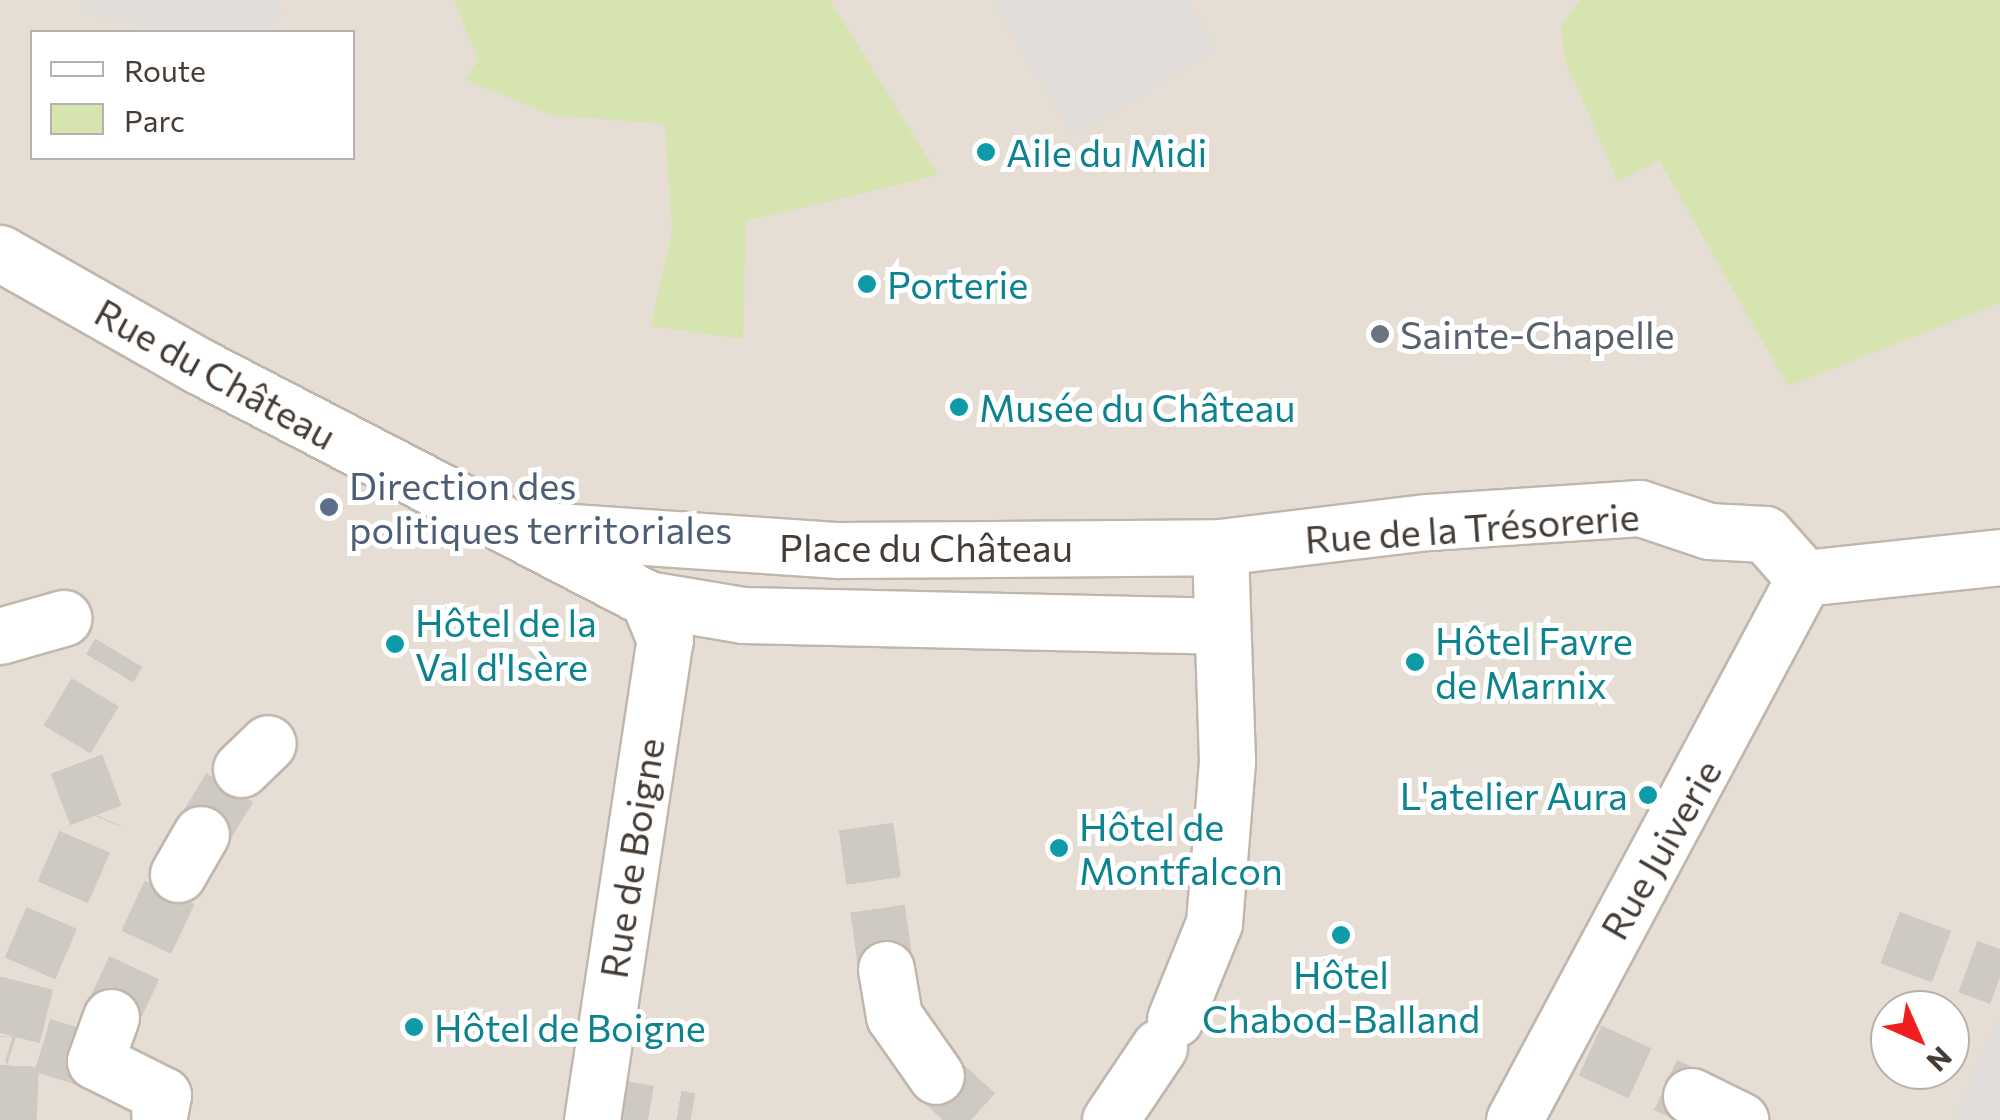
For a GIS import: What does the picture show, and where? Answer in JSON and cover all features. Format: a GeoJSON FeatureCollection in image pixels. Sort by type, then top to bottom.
{"type":"FeatureCollection","features":[{"type":"Feature","properties":{"kind":"street","name":"Rue du Château"},"geometry":{"type":"LineString","coordinates":[[0,253],[200,366],[648,599]]}},
{"type":"Feature","properties":{"kind":"street","name":"Rue de la Trésorerie"},"geometry":{"type":"LineString","coordinates":[[1220,547],[1428,522],[1640,508],[1709,532],[1766,534],[1804,578]]}},
{"type":"Feature","properties":{"kind":"street","name":"Place du Château"},"geometry":{"type":"LineString","coordinates":[[513,528],[838,550],[1220,547]]}},
{"type":"Feature","properties":{"kind":"street"},"geometry":{"type":"LineString","coordinates":[[1110,1120],[1167,1033],[1214,923],[1227,761],[1220,547]]}},
{"type":"Feature","properties":{"kind":"street"},"geometry":{"type":"LineString","coordinates":[[1804,578],[2000,556]]}},
{"type":"Feature","properties":{"kind":"street","name":"Rue Juiverie"},"geometry":{"type":"LineString","coordinates":[[1514,1120],[1574,1043],[1804,578]]}},
{"type":"Feature","properties":{"kind":"street","name":"Place du Château"},"geometry":{"type":"LineString","coordinates":[[648,599],[744,614],[1222,626]]}},
{"type":"Feature","properties":{"kind":"street","name":"Rue de Boigne"},"geometry":{"type":"LineString","coordinates":[[592,1120],[664,640],[648,599]]}},
{"type":"Feature","properties":{"kind":"street"},"geometry":{"type":"LineString","coordinates":[[0,636],[62,618]]}},
{"type":"Feature","properties":{"kind":"street"},"geometry":{"type":"LineString","coordinates":[[886,969],[894,1016],[936,1076]]}},
{"type":"Feature","properties":{"kind":"street"},"geometry":{"type":"LineString","coordinates":[[111,1017],[95,1061],[163,1095],[159,1115]]}},
{"type":"Feature","properties":{"kind":"street"},"geometry":{"type":"LineString","coordinates":[[1691,1096],[1740,1120]]}},
{"type":"Feature","properties":{"kind":"shaded area"},"geometry":{"type":"Polygon","coordinates":[[[0,0],[2000,0],[2000,1120],[0,1120],[0,0]]]}},
{"type":"Feature","properties":{"kind":"shaded area"},"geometry":{"type":"Polygon","coordinates":[[[85,0],[275,0],[283,13],[261,30],[161,30],[81,11],[85,0]]]}},
{"type":"Feature","properties":{"kind":"shaded area"},"geometry":{"type":"Polygon","coordinates":[[[992,0],[1187,0],[1216,49],[1074,136],[992,0]]]}},
{"type":"Feature","properties":{"kind":"shaded area"},"geometry":{"type":"Polygon","coordinates":[[[2000,1019],[2000,1120],[1954,1119],[2000,1019]]]}},
{"type":"Feature","properties":{"kind":"green space"},"geometry":{"type":"Polygon","coordinates":[[[454,0],[830,0],[938,175],[746,221],[743,339],[651,326],[672,232],[665,124],[551,115],[466,80],[478,59],[454,0]]]}},
{"type":"Feature","properties":{"kind":"green space"},"geometry":{"type":"Polygon","coordinates":[[[1580,0],[2000,0],[2000,303],[1788,386],[1659,160],[1618,181],[1565,60],[1561,25],[1580,0]]]}},
{"type":"Feature","properties":{"kind":"tunnel"},"geometry":{"type":"LineString","coordinates":[[95,1061],[13,1036],[30,968],[96,815],[67,739],[119,652]]}},
{"type":"Feature","properties":{"kind":"tunnel"},"geometry":{"type":"LineString","coordinates":[[201,834],[241,769]]}},
{"type":"Feature","properties":{"kind":"tunnel"},"geometry":{"type":"LineString","coordinates":[[866,826],[886,969]]}},
{"type":"Feature","properties":{"kind":"tunnel"},"geometry":{"type":"LineString","coordinates":[[111,1017],[178,874]]}},
{"type":"Feature","properties":{"kind":"tunnel"},"geometry":{"type":"LineString","coordinates":[[1890,937],[2000,978]]}},
{"type":"Feature","properties":{"kind":"tunnel"},"geometry":{"type":"LineString","coordinates":[[9,1120],[13,1036]]}},
{"type":"Feature","properties":{"kind":"tunnel"},"geometry":{"type":"LineString","coordinates":[[1590,1050],[1691,1096]]}},
{"type":"Feature","properties":{"kind":"tunnel"},"geometry":{"type":"LineString","coordinates":[[936,1076],[984,1120]]}},
{"type":"Feature","properties":{"kind":"tunnel"},"geometry":{"type":"LineString","coordinates":[[595,1103],[691,1120]]}},
{"type":"Feature","properties":{"kind":"place","name":"Aile du Midi"},"geometry":{"type":"Point","coordinates":[986,152]}},
{"type":"Feature","properties":{"kind":"place","name":"Porterie"},"geometry":{"type":"Point","coordinates":[867,284]}},
{"type":"Feature","properties":{"kind":"place","name":"Sainte-Chapelle"},"geometry":{"type":"Point","coordinates":[1380,334]}},
{"type":"Feature","properties":{"kind":"place","name":"Musée du Château"},"geometry":{"type":"Point","coordinates":[959,407]}},
{"type":"Feature","properties":{"kind":"place","name":"Direction des politiques territoriales"},"geometry":{"type":"Point","coordinates":[329,507]}},
{"type":"Feature","properties":{"kind":"place","name":"Hôtel de la Val d'Isère"},"geometry":{"type":"Point","coordinates":[395,644]}},
{"type":"Feature","properties":{"kind":"place","name":"Hôtel Favre de Marnix"},"geometry":{"type":"Point","coordinates":[1415,662]}},
{"type":"Feature","properties":{"kind":"place","name":"L'atelier Aura"},"geometry":{"type":"Point","coordinates":[1648,795]}},
{"type":"Feature","properties":{"kind":"place","name":"Hôtel de Montfalcon"},"geometry":{"type":"Point","coordinates":[1059,848]}},
{"type":"Feature","properties":{"kind":"place","name":"Hôtel Chabod-Balland"},"geometry":{"type":"Point","coordinates":[1341,935]}},
{"type":"Feature","properties":{"kind":"place","name":"Hôtel de Boigne"},"geometry":{"type":"Point","coordinates":[414,1027]}}]}
